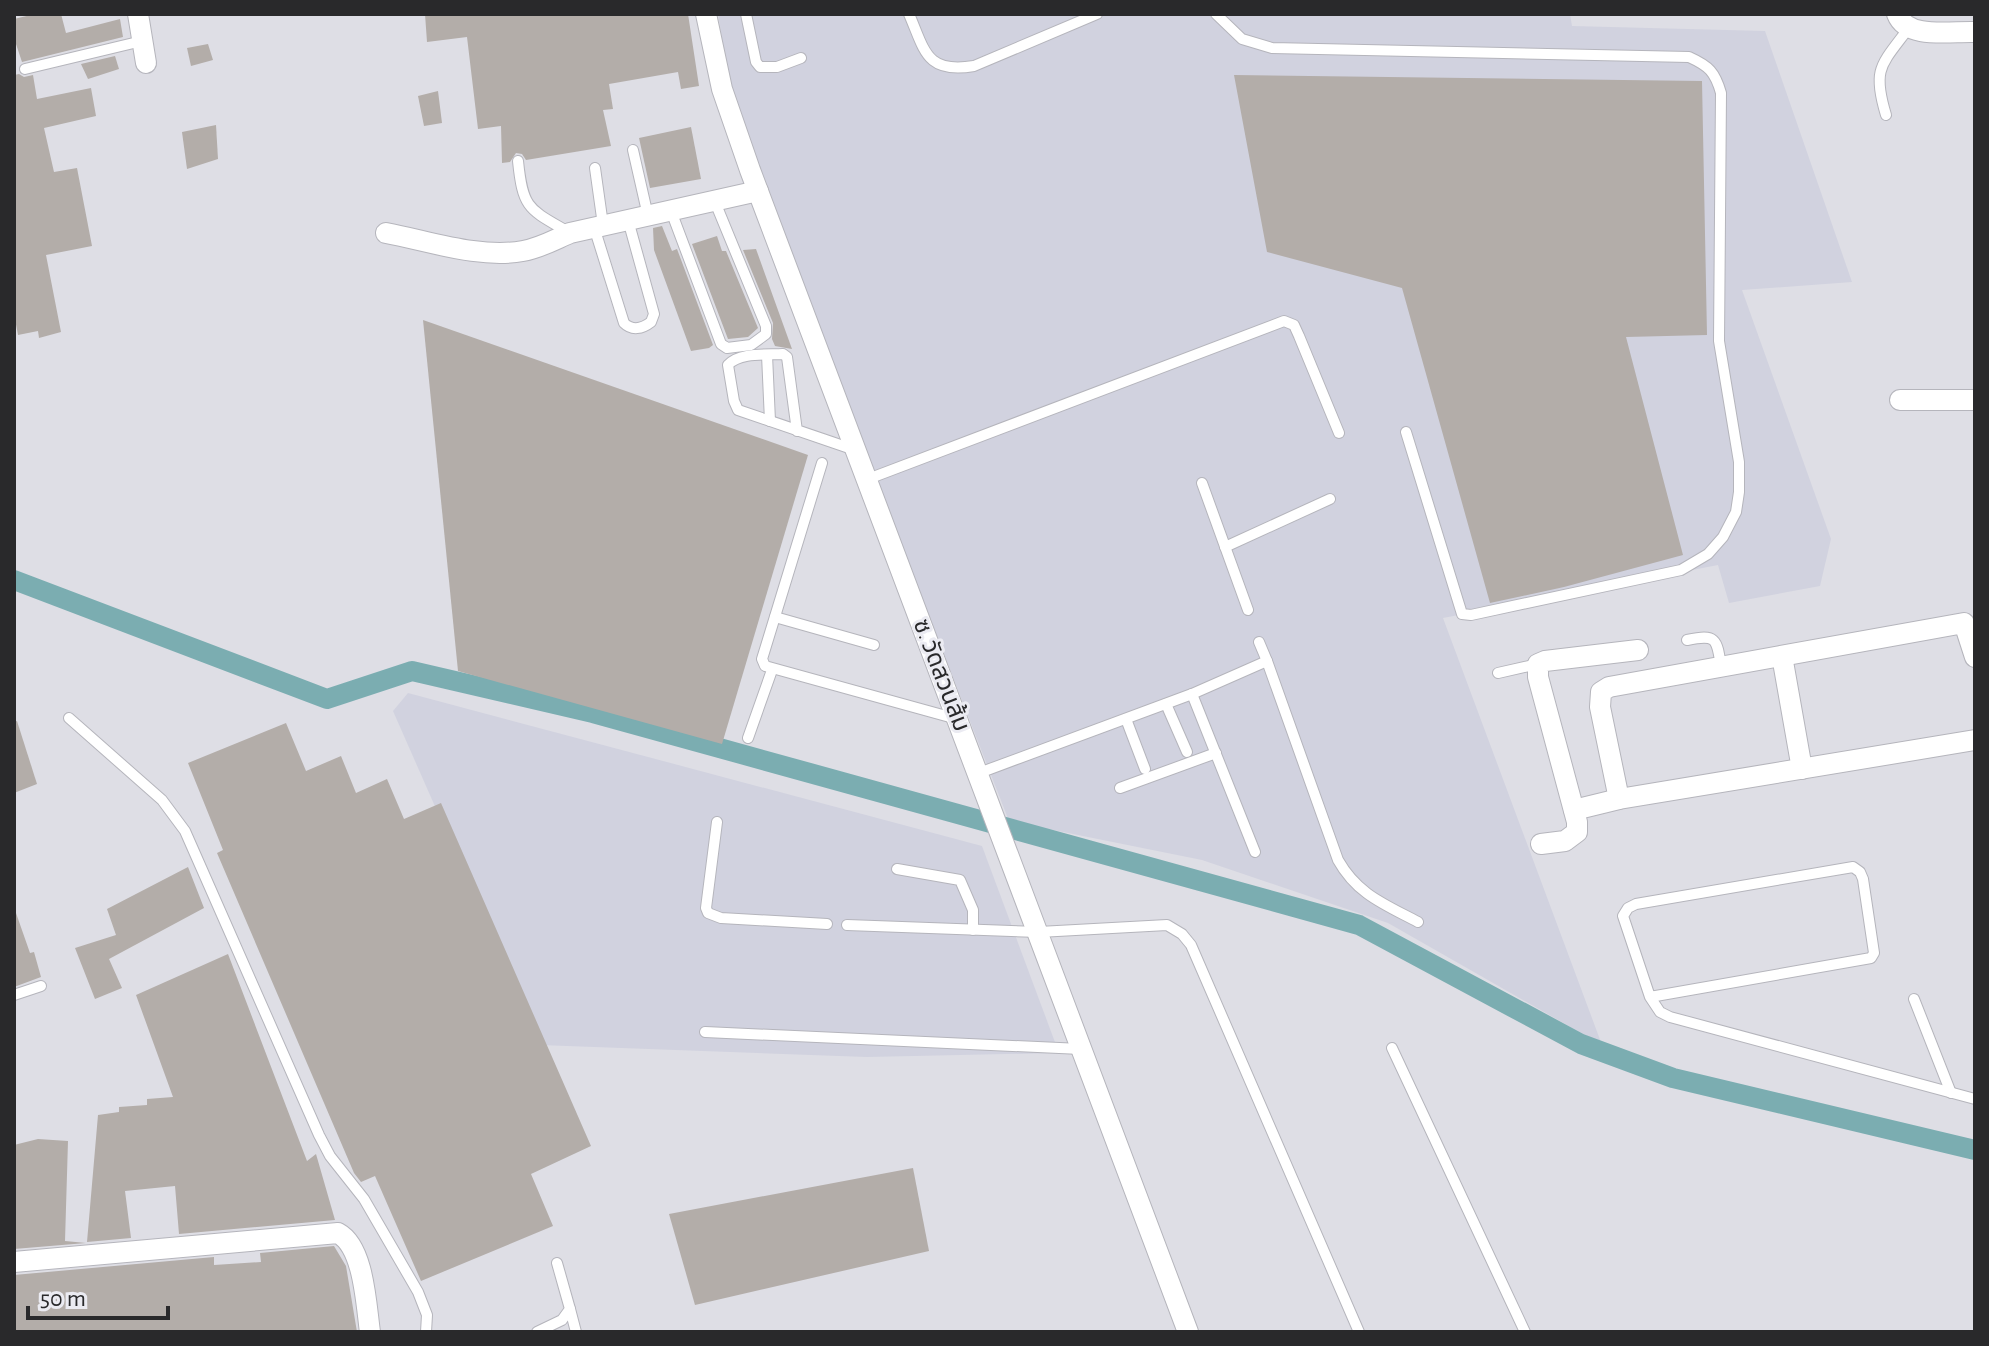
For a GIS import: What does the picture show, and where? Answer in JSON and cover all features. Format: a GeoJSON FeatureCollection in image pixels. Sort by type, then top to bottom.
{"type":"FeatureCollection","features":[{"type":"Feature","properties":{"kind":"street"},"geometry":{"type":"LineString","coordinates":[[138,14],[146,63]]}},
{"type":"Feature","properties":{"kind":"street","name":"ซ. วัดสวนส้ม"},"geometry":{"type":"LineString","coordinates":[[706,14],[722,89],[758,191],[1188,1332]]}},
{"type":"Feature","properties":{"kind":"street"},"geometry":{"type":"LineString","coordinates":[[1902,21],[1975,32]]}},
{"type":"Feature","properties":{"kind":"street"},"geometry":{"type":"LineString","coordinates":[[386,233],[479,251],[520,251],[545,245],[570,233],[758,191]]}},
{"type":"Feature","properties":{"kind":"street"},"geometry":{"type":"LineString","coordinates":[[1900,400],[1975,400]]}},
{"type":"Feature","properties":{"kind":"street"},"geometry":{"type":"LineString","coordinates":[[1619,799],[1600,707],[1601,692],[1609,687],[1964,623],[1975,657]]}},
{"type":"Feature","properties":{"kind":"street"},"geometry":{"type":"LineString","coordinates":[[1541,844],[1565,841],[1577,832],[1574,810],[1538,677],[1538,664],[1638,650]]}},
{"type":"Feature","properties":{"kind":"street"},"geometry":{"type":"LineString","coordinates":[[1782,656],[1802,769]]}},
{"type":"Feature","properties":{"kind":"street"},"geometry":{"type":"LineString","coordinates":[[1574,810],[1619,799],[1975,740]]}},
{"type":"Feature","properties":{"kind":"street"},"geometry":{"type":"LineString","coordinates":[[14,1262],[338,1233],[352,1244],[358,1260],[370,1332]]}},
{"type":"Feature","properties":{"kind":"lane"},"geometry":{"type":"LineString","coordinates":[[746,14],[756,62],[760,67],[777,67],[801,58]]}},
{"type":"Feature","properties":{"kind":"lane"},"geometry":{"type":"LineString","coordinates":[[909,14],[927,55],[953,70],[974,66],[1097,14]]}},
{"type":"Feature","properties":{"kind":"lane"},"geometry":{"type":"LineString","coordinates":[[1216,14],[1242,39],[1272,48],[1689,57],[1708,65],[1715,74],[1721,93],[1719,341],[1739,462],[1736,512],[1723,537],[1708,554],[1681,570],[1471,615],[1462,614],[1406,432]]}},
{"type":"Feature","properties":{"kind":"lane"},"geometry":{"type":"LineString","coordinates":[[1886,115],[1878,89],[1878,77],[1902,21]]}},
{"type":"Feature","properties":{"kind":"lane"},"geometry":{"type":"LineString","coordinates":[[25,69],[142,41]]}},
{"type":"Feature","properties":{"kind":"lane"},"geometry":{"type":"LineString","coordinates":[[633,150],[648,216]]}},
{"type":"Feature","properties":{"kind":"lane"},"geometry":{"type":"LineString","coordinates":[[518,161],[524,200],[533,211],[570,233]]}},
{"type":"Feature","properties":{"kind":"lane"},"geometry":{"type":"LineString","coordinates":[[595,168],[598,226],[624,323],[628,327],[639,328],[651,322],[654,314],[628,220]]}},
{"type":"Feature","properties":{"kind":"lane"},"geometry":{"type":"LineString","coordinates":[[671,211],[721,344],[727,348],[751,345],[766,334],[766,326],[715,202]]}},
{"type":"Feature","properties":{"kind":"lane"},"geometry":{"type":"LineString","coordinates":[[868,479],[1284,321],[1294,325],[1339,433]]}},
{"type":"Feature","properties":{"kind":"lane"},"geometry":{"type":"LineString","coordinates":[[797,431],[787,357],[783,354],[767,355],[739,357],[730,361],[728,365],[735,408],[797,431],[857,450]]}},
{"type":"Feature","properties":{"kind":"lane"},"geometry":{"type":"LineString","coordinates":[[767,355],[770,421]]}},
{"type":"Feature","properties":{"kind":"lane"},"geometry":{"type":"LineString","coordinates":[[822,463],[762,659],[765,666],[959,720]]}},
{"type":"Feature","properties":{"kind":"lane"},"geometry":{"type":"LineString","coordinates":[[1202,483],[1248,610]]}},
{"type":"Feature","properties":{"kind":"lane"},"geometry":{"type":"LineString","coordinates":[[1225,547],[1330,499]]}},
{"type":"Feature","properties":{"kind":"lane"},"geometry":{"type":"LineString","coordinates":[[775,617],[874,645]]}},
{"type":"Feature","properties":{"kind":"lane"},"geometry":{"type":"LineString","coordinates":[[1687,640],[1712,638],[1717,643],[1721,667]]}},
{"type":"Feature","properties":{"kind":"lane"},"geometry":{"type":"LineString","coordinates":[[1259,642],[1343,871],[1349,881],[1373,898],[1418,922]]}},
{"type":"Feature","properties":{"kind":"lane"},"geometry":{"type":"LineString","coordinates":[[979,773],[1192,694],[1267,661]]}},
{"type":"Feature","properties":{"kind":"lane"},"geometry":{"type":"LineString","coordinates":[[1498,673],[1538,664]]}},
{"type":"Feature","properties":{"kind":"lane"},"geometry":{"type":"LineString","coordinates":[[748,738],[772,670]]}},
{"type":"Feature","properties":{"kind":"lane"},"geometry":{"type":"LineString","coordinates":[[1192,694],[1255,852]]}},
{"type":"Feature","properties":{"kind":"lane"},"geometry":{"type":"LineString","coordinates":[[1166,704],[1187,752]]}},
{"type":"Feature","properties":{"kind":"lane"},"geometry":{"type":"LineString","coordinates":[[69,718],[162,800],[185,831],[319,1135],[330,1156],[364,1199],[418,1292],[427,1315],[426,1332]]}},
{"type":"Feature","properties":{"kind":"lane"},"geometry":{"type":"LineString","coordinates":[[1126,719],[1145,769]]}},
{"type":"Feature","properties":{"kind":"lane"},"geometry":{"type":"LineString","coordinates":[[1120,788],[1216,753]]}},
{"type":"Feature","properties":{"kind":"lane"},"geometry":{"type":"LineString","coordinates":[[717,822],[708,913],[721,918],[827,924]]}},
{"type":"Feature","properties":{"kind":"lane"},"geometry":{"type":"LineString","coordinates":[[1650,997],[1871,958],[1874,953],[1860,872],[1853,867],[1636,904],[1628,908],[1623,916],[1650,997],[1660,1012],[1670,1017],[1975,1099]]}},
{"type":"Feature","properties":{"kind":"lane"},"geometry":{"type":"LineString","coordinates":[[897,869],[960,880],[973,910],[973,930]]}},
{"type":"Feature","properties":{"kind":"lane"},"geometry":{"type":"LineString","coordinates":[[847,925],[1039,932],[1167,925],[1187,939],[1359,1332]]}},
{"type":"Feature","properties":{"kind":"lane"},"geometry":{"type":"LineString","coordinates":[[14,995],[41,986]]}},
{"type":"Feature","properties":{"kind":"lane"},"geometry":{"type":"LineString","coordinates":[[1914,999],[1951,1093]]}},
{"type":"Feature","properties":{"kind":"lane"},"geometry":{"type":"LineString","coordinates":[[705,1032],[1083,1049]]}},
{"type":"Feature","properties":{"kind":"lane"},"geometry":{"type":"LineString","coordinates":[[1392,1048],[1525,1332]]}},
{"type":"Feature","properties":{"kind":"lane"},"geometry":{"type":"LineString","coordinates":[[557,1263],[576,1332]]}},
{"type":"Feature","properties":{"kind":"lane"},"geometry":{"type":"LineString","coordinates":[[537,1332],[562,1320],[570,1309]]}},
{"type":"Feature","properties":{"kind":"shaded area"},"geometry":{"type":"Polygon","coordinates":[[[718,14],[1570,14],[1572,26],[1765,31],[1852,282],[1742,290],[1831,539],[1820,586],[1729,603],[1718,565],[1443,618],[1602,1045],[1388,923],[1202,860],[1009,821],[735,118],[718,14]]]}},
{"type":"Feature","properties":{"kind":"shaded area"},"geometry":{"type":"Polygon","coordinates":[[[408,693],[982,846],[1059,1053],[867,1057],[540,1045],[393,711],[408,693]]]}},
{"type":"Feature","properties":{"kind":"building"},"geometry":{"type":"Polygon","coordinates":[[[35,14],[61,14],[66,33],[120,19],[123,37],[22,62],[14,38],[14,19],[35,14]]]}},
{"type":"Feature","properties":{"kind":"building"},"geometry":{"type":"Polygon","coordinates":[[[425,14],[688,14],[699,86],[681,89],[678,72],[609,84],[613,109],[603,110],[611,146],[526,160],[522,154],[516,153],[510,162],[502,163],[501,126],[478,129],[467,37],[427,42],[425,14]]]}},
{"type":"Feature","properties":{"kind":"building"},"geometry":{"type":"Polygon","coordinates":[[[208,44],[213,60],[191,66],[187,48],[208,44]]]}},
{"type":"Feature","properties":{"kind":"building"},"geometry":{"type":"Polygon","coordinates":[[[115,56],[119,69],[88,79],[81,64],[115,56]]]}},
{"type":"Feature","properties":{"kind":"building"},"geometry":{"type":"Polygon","coordinates":[[[14,75],[24,77],[33,75],[37,99],[91,88],[96,116],[44,128],[54,172],[77,168],[92,246],[46,255],[61,332],[39,338],[38,331],[18,335],[14,314],[14,75]]]}},
{"type":"Feature","properties":{"kind":"building"},"geometry":{"type":"Polygon","coordinates":[[[1234,75],[1702,81],[1707,335],[1626,337],[1683,555],[1490,603],[1402,288],[1267,252],[1234,75]]]}},
{"type":"Feature","properties":{"kind":"building"},"geometry":{"type":"Polygon","coordinates":[[[438,91],[442,123],[424,126],[418,96],[438,91]]]}},
{"type":"Feature","properties":{"kind":"building"},"geometry":{"type":"Polygon","coordinates":[[[216,125],[218,159],[187,169],[182,132],[216,125]]]}},
{"type":"Feature","properties":{"kind":"building"},"geometry":{"type":"Polygon","coordinates":[[[691,127],[701,179],[650,188],[639,138],[691,127]]]}},
{"type":"Feature","properties":{"kind":"building"},"geometry":{"type":"Polygon","coordinates":[[[662,226],[672,251],[677,249],[713,345],[709,348],[691,351],[654,250],[653,228],[662,226]]]}},
{"type":"Feature","properties":{"kind":"building"},"geometry":{"type":"Polygon","coordinates":[[[717,236],[758,328],[748,337],[728,339],[692,244],[717,236]]]}},
{"type":"Feature","properties":{"kind":"building"},"geometry":{"type":"Polygon","coordinates":[[[756,249],[792,349],[775,346],[772,339],[773,323],[743,250],[756,249]]]}},
{"type":"Feature","properties":{"kind":"building"},"geometry":{"type":"Polygon","coordinates":[[[423,320],[808,455],[722,744],[458,671],[423,320]]]}},
{"type":"Feature","properties":{"kind":"building"},"geometry":{"type":"Polygon","coordinates":[[[17,721],[37,784],[14,793],[14,722],[17,721]]]}},
{"type":"Feature","properties":{"kind":"building"},"geometry":{"type":"Polygon","coordinates":[[[286,723],[306,771],[341,756],[356,793],[387,779],[404,819],[441,803],[591,1146],[531,1174],[553,1226],[421,1281],[375,1176],[361,1182],[354,1173],[217,853],[223,850],[188,763],[286,723]]]}},
{"type":"Feature","properties":{"kind":"building"},"geometry":{"type":"Polygon","coordinates":[[[188,867],[204,908],[109,959],[122,988],[95,999],[75,948],[116,935],[107,909],[188,867]]]}},
{"type":"Feature","properties":{"kind":"building"},"geometry":{"type":"Polygon","coordinates":[[[14,914],[30,953],[34,952],[41,977],[14,987],[14,914]]]}},
{"type":"Feature","properties":{"kind":"building"},"geometry":{"type":"Polygon","coordinates":[[[228,954],[307,1161],[316,1154],[335,1220],[179,1234],[175,1186],[125,1191],[131,1238],[87,1242],[98,1115],[119,1112],[119,1107],[147,1105],[147,1099],[173,1097],[136,995],[228,954]]]}},
{"type":"Feature","properties":{"kind":"building"},"geometry":{"type":"Polygon","coordinates":[[[38,1139],[68,1141],[65,1241],[86,1243],[14,1249],[14,1145],[38,1139]]]}},
{"type":"Feature","properties":{"kind":"building"},"geometry":{"type":"Polygon","coordinates":[[[913,1168],[929,1251],[695,1305],[669,1214],[913,1168]]]}},
{"type":"Feature","properties":{"kind":"building"},"geometry":{"type":"Polygon","coordinates":[[[334,1246],[346,1266],[357,1332],[14,1332],[14,1275],[214,1257],[214,1265],[261,1262],[260,1253],[334,1246]]]}},
{"type":"Feature","properties":{"kind":"waterway"},"geometry":{"type":"LineString","coordinates":[[14,580],[327,699],[412,671],[593,713],[1359,925],[1581,1044],[1673,1078],[1975,1150]]}}]}
